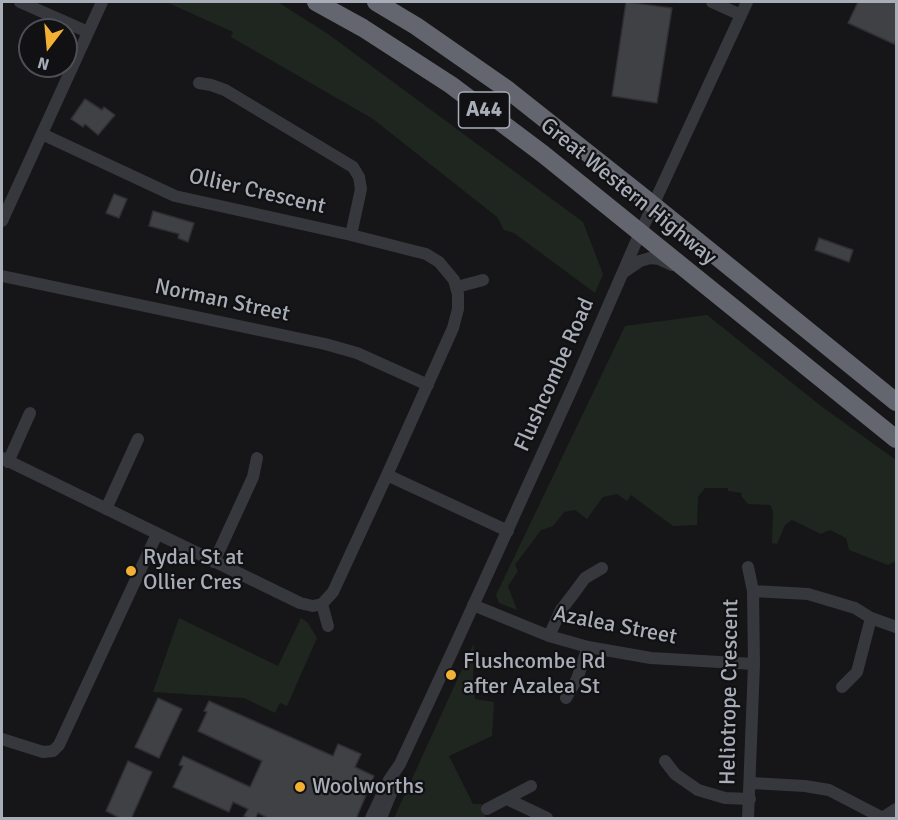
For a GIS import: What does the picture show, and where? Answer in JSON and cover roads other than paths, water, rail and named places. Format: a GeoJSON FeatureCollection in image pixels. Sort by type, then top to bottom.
{"type":"FeatureCollection","features":[{"type":"Feature","properties":{"kind":"highway","name":"Great Western Highway"},"geometry":{"type":"LineString","coordinates":[[316,2],[363,28],[451,85],[543,154],[897,439]]}},
{"type":"Feature","properties":{"kind":"highway","name":"Great Western Highway"},"geometry":{"type":"LineString","coordinates":[[376,2],[416,26],[508,90],[897,402]]}},
{"type":"Feature","properties":{"kind":"street"},"geometry":{"type":"LineString","coordinates":[[20,2],[87,32]]}},
{"type":"Feature","properties":{"kind":"street"},"geometry":{"type":"LineString","coordinates":[[2,221],[102,2]]}},
{"type":"Feature","properties":{"kind":"street"},"geometry":{"type":"LineString","coordinates":[[712,2],[741,15]]}},
{"type":"Feature","properties":{"kind":"street","name":"Flushcombe Road"},"geometry":{"type":"LineString","coordinates":[[371,819],[389,780],[400,764],[508,531],[747,2]]}},
{"type":"Feature","properties":{"kind":"street"},"geometry":{"type":"LineString","coordinates":[[200,83],[225,90],[353,167],[359,177],[361,189],[351,235]]}},
{"type":"Feature","properties":{"kind":"street","name":"Ollier Crescent"},"geometry":{"type":"LineString","coordinates":[[42,134],[175,196],[426,254],[445,267],[457,287]]}},
{"type":"Feature","properties":{"kind":"street"},"geometry":{"type":"LineString","coordinates":[[623,273],[640,261],[650,258],[659,259],[686,270]]}},
{"type":"Feature","properties":{"kind":"street","name":"Norman Street"},"geometry":{"type":"LineString","coordinates":[[2,276],[335,347],[357,353],[428,385]]}},
{"type":"Feature","properties":{"kind":"street"},"geometry":{"type":"LineString","coordinates":[[30,413],[5,460],[300,603],[313,606],[322,604],[333,592],[456,322],[459,302],[457,287],[483,280]]}},
{"type":"Feature","properties":{"kind":"street"},"geometry":{"type":"LineString","coordinates":[[106,510],[138,439]]}},
{"type":"Feature","properties":{"kind":"street"},"geometry":{"type":"LineString","coordinates":[[214,562],[253,477],[257,458]]}},
{"type":"Feature","properties":{"kind":"street"},"geometry":{"type":"LineString","coordinates":[[387,475],[508,531]]}},
{"type":"Feature","properties":{"kind":"street"},"geometry":{"type":"LineString","coordinates":[[2,739],[54,754],[157,534]]}},
{"type":"Feature","properties":{"kind":"street","name":"Heliotrope Crescent"},"geometry":{"type":"LineString","coordinates":[[748,567],[753,591],[754,664],[748,819]]}},
{"type":"Feature","properties":{"kind":"street"},"geometry":{"type":"LineString","coordinates":[[549,636],[551,627],[561,610],[585,578],[602,568]]}},
{"type":"Feature","properties":{"kind":"street"},"geometry":{"type":"LineString","coordinates":[[753,591],[808,594],[855,608],[871,618],[897,627]]}},
{"type":"Feature","properties":{"kind":"street"},"geometry":{"type":"LineString","coordinates":[[322,604],[328,626]]}},
{"type":"Feature","properties":{"kind":"street","name":"Azalea Street"},"geometry":{"type":"LineString","coordinates":[[473,605],[549,636],[588,647],[651,658],[754,664]]}},
{"type":"Feature","properties":{"kind":"street"},"geometry":{"type":"LineString","coordinates":[[842,687],[857,672],[871,618]]}},
{"type":"Feature","properties":{"kind":"street"},"geometry":{"type":"LineString","coordinates":[[566,698],[577,679],[588,647]]}},
{"type":"Feature","properties":{"kind":"street"},"geometry":{"type":"LineString","coordinates":[[665,761],[675,774],[698,790],[725,798],[750,799]]}},
{"type":"Feature","properties":{"kind":"street","name":"Flushcombe Road"},"geometry":{"type":"LineString","coordinates":[[381,819],[395,784],[400,764]]}},
{"type":"Feature","properties":{"kind":"street"},"geometry":{"type":"LineString","coordinates":[[750,783],[805,786],[829,790],[883,818],[896,809]]}},
{"type":"Feature","properties":{"kind":"street"},"geometry":{"type":"LineString","coordinates":[[487,809],[531,786]]}},
{"type":"Feature","properties":{"kind":"street"},"geometry":{"type":"LineString","coordinates":[[507,799],[548,819]]}},
{"type":"Feature","properties":{"kind":"place","name":"Rydal St at Ollier Cres"},"geometry":{"type":"Point","coordinates":[131,571]}},
{"type":"Feature","properties":{"kind":"place","name":"Flushcombe Rd after Azalea St"},"geometry":{"type":"Point","coordinates":[451,675]}},
{"type":"Feature","properties":{"kind":"place","name":"Woolworths"},"geometry":{"type":"Point","coordinates":[300,787]}}]}
